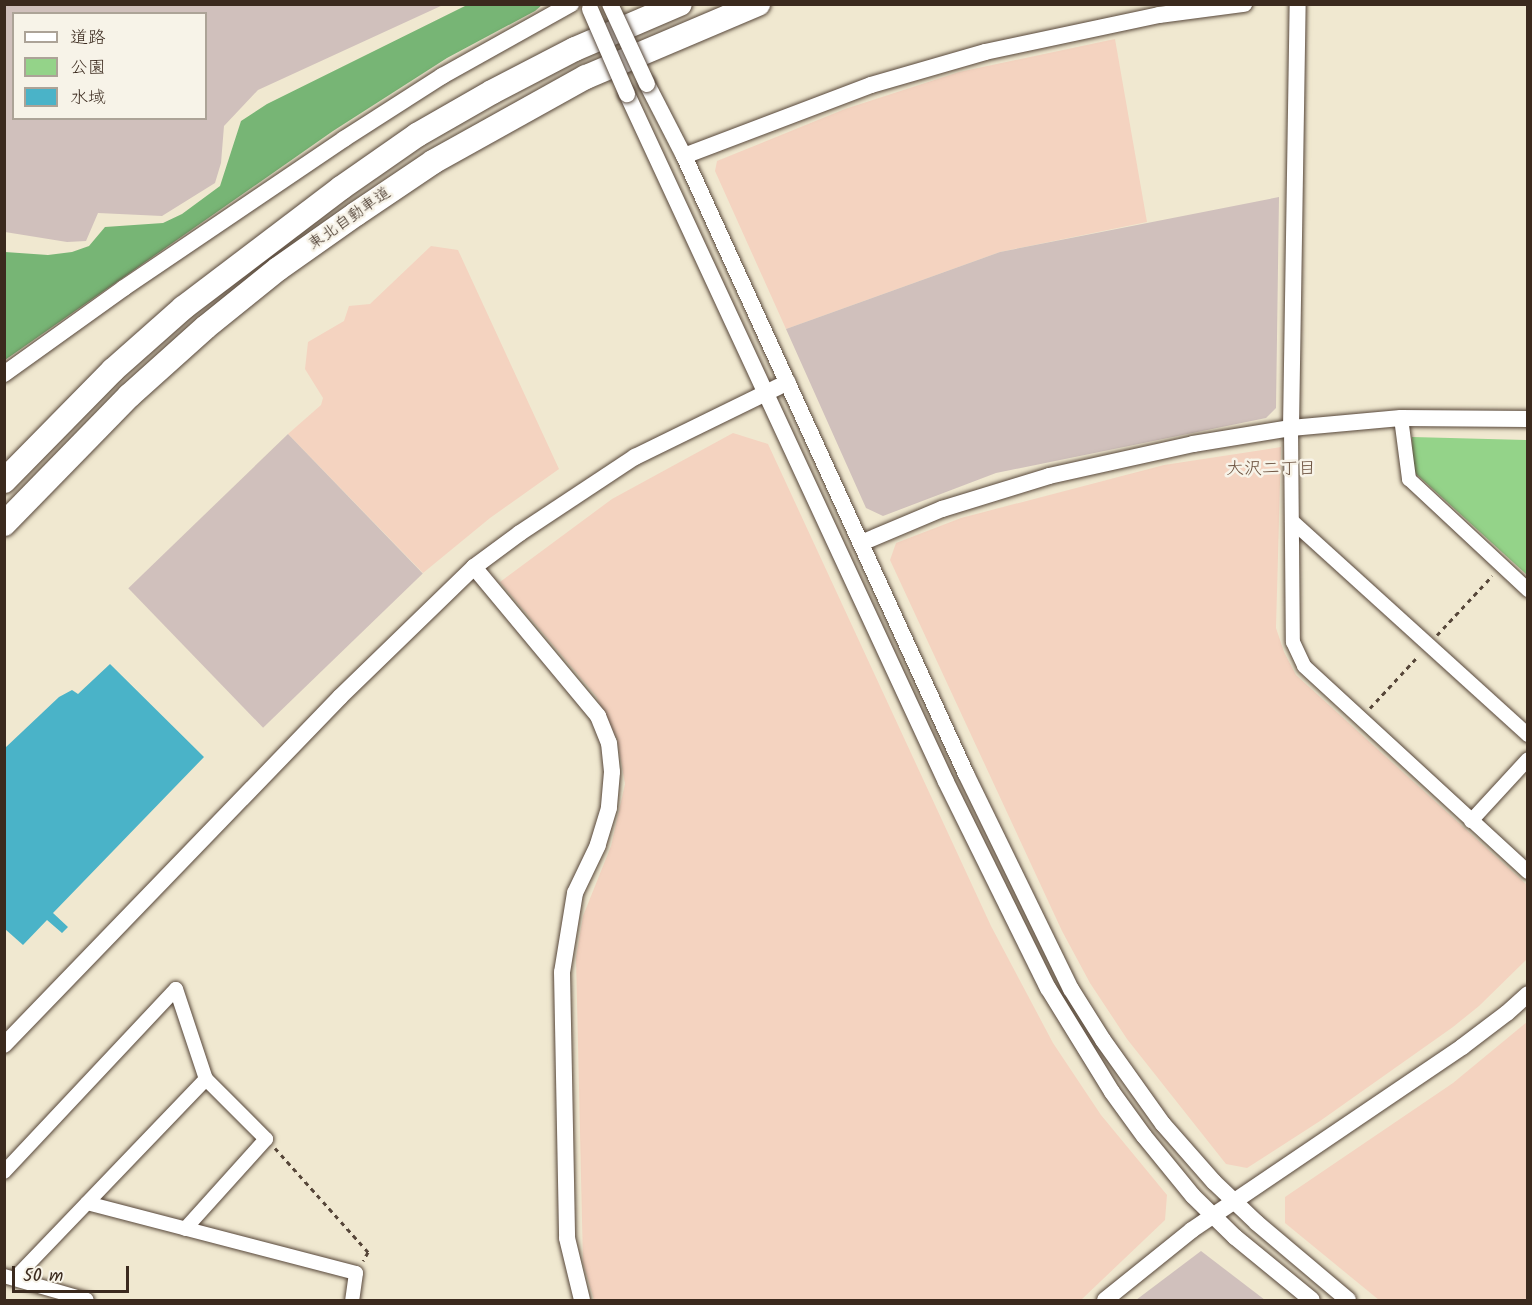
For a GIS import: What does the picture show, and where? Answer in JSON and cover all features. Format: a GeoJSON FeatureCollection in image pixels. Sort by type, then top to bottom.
{"type":"FeatureCollection","features":[{"type":"Feature","properties":{"kind":"highway","name":"東北自動車道"},"geometry":{"type":"LineString","coordinates":[[4,480],[114,370],[183,308],[341,188],[417,135],[492,92],[575,49],[680,4]]}},
{"type":"Feature","properties":{"kind":"highway","name":"東北自動車道"},"geometry":{"type":"LineString","coordinates":[[4,524],[129,396],[206,327],[278,269],[356,214],[433,162],[586,77],[758,4]]}},
{"type":"Feature","properties":{"kind":"street"},"geometry":{"type":"LineString","coordinates":[[4,374],[124,288],[344,139],[442,76],[570,4]]}},
{"type":"Feature","properties":{"kind":"street"},"geometry":{"type":"LineString","coordinates":[[610,4],[684,156],[971,785],[1071,989],[1103,1040],[1163,1124],[1234,1202],[1348,1300]]}},
{"type":"Feature","properties":{"kind":"street"},"geometry":{"type":"LineString","coordinates":[[684,156],[871,85],[985,52],[1159,15],[1244,4]]}},
{"type":"Feature","properties":{"kind":"street"},"geometry":{"type":"LineString","coordinates":[[1298,4],[1291,428],[1293,642],[1304,666],[1527,872]]}},
{"type":"Feature","properties":{"kind":"street"},"geometry":{"type":"LineString","coordinates":[[589,7],[627,94],[946,782],[1039,971],[1084,1050],[1143,1136],[1213,1216],[1312,1300]]}},
{"type":"Feature","properties":{"kind":"street"},"geometry":{"type":"LineString","coordinates":[[4,1045],[340,697],[474,567],[520,533],[636,457],[788,382]]}},
{"type":"Feature","properties":{"kind":"street"},"geometry":{"type":"LineString","coordinates":[[1401,418],[1409,479],[1527,590]]}},
{"type":"Feature","properties":{"kind":"street"},"geometry":{"type":"LineString","coordinates":[[861,543],[942,509],[1049,476],[1193,444],[1291,428],[1401,418],[1527,419]]}},
{"type":"Feature","properties":{"kind":"street"},"geometry":{"type":"LineString","coordinates":[[1292,521],[1527,735]]}},
{"type":"Feature","properties":{"kind":"street"},"geometry":{"type":"LineString","coordinates":[[474,567],[598,716],[609,743],[612,772],[609,808],[598,845],[575,893],[562,972],[567,1238],[582,1300]]}},
{"type":"Feature","properties":{"kind":"street"},"geometry":{"type":"LineString","coordinates":[[1471,821],[1527,759]]}},
{"type":"Feature","properties":{"kind":"street"},"geometry":{"type":"LineString","coordinates":[[4,1172],[176,989],[206,1079],[266,1138],[185,1229]]}},
{"type":"Feature","properties":{"kind":"street"},"geometry":{"type":"LineString","coordinates":[[1105,1300],[1213,1216],[1462,1047],[1508,1013],[1527,994]]}},
{"type":"Feature","properties":{"kind":"street"},"geometry":{"type":"LineString","coordinates":[[87,1300],[10,1277],[87,1203],[206,1079]]}},
{"type":"Feature","properties":{"kind":"street"},"geometry":{"type":"LineString","coordinates":[[87,1203],[356,1273],[352,1300]]}},
{"type":"Feature","properties":{"kind":"path"},"geometry":{"type":"LineString","coordinates":[[1360,718],[1501,566]]}},
{"type":"Feature","properties":{"kind":"path"},"geometry":{"type":"LineString","coordinates":[[266,1138],[368,1252],[356,1273]]}},
{"type":"Feature","properties":{"kind":"shaded area"},"geometry":{"type":"Polygon","coordinates":[[[5,4],[443,4],[258,90],[224,126],[221,163],[215,183],[162,216],[98,213],[86,241],[67,242],[5,232],[5,4]]]}},
{"type":"Feature","properties":{"kind":"shaded area"},"geometry":{"type":"Polygon","coordinates":[[[1115,39],[1147,222],[1000,252],[786,329],[715,171],[717,161],[845,109],[959,72],[1115,39]]]}},
{"type":"Feature","properties":{"kind":"shaded area"},"geometry":{"type":"Polygon","coordinates":[[[1279,197],[1276,408],[1266,418],[996,473],[883,516],[866,508],[786,329],[1000,252],[1279,197]]]}},
{"type":"Feature","properties":{"kind":"shaded area"},"geometry":{"type":"Polygon","coordinates":[[[431,246],[458,250],[559,469],[490,518],[423,573],[288,434],[321,405],[323,398],[305,369],[308,342],[344,321],[349,306],[370,304],[431,246]]]}},
{"type":"Feature","properties":{"kind":"shaded area"},"geometry":{"type":"Polygon","coordinates":[[[733,433],[768,444],[991,926],[1053,1043],[1101,1115],[1167,1195],[1165,1220],[1081,1300],[594,1300],[583,1263],[576,957],[583,916],[611,846],[625,784],[617,738],[596,696],[500,582],[612,499],[733,433]]]}},
{"type":"Feature","properties":{"kind":"shaded area"},"geometry":{"type":"Polygon","coordinates":[[[288,434],[423,574],[263,728],[128,588],[288,434]]]}},
{"type":"Feature","properties":{"kind":"shaded area"},"geometry":{"type":"Polygon","coordinates":[[[1281,447],[1276,628],[1284,652],[1296,675],[1527,885],[1528,958],[1479,1006],[1453,1027],[1320,1121],[1247,1168],[1226,1164],[1127,1039],[1090,983],[1062,931],[890,560],[896,543],[961,518],[1164,465],[1281,447]]]}},
{"type":"Feature","properties":{"kind":"shaded area"},"geometry":{"type":"Polygon","coordinates":[[[1527,1022],[1527,1300],[1379,1300],[1285,1223],[1285,1197],[1453,1083],[1527,1022]]]}},
{"type":"Feature","properties":{"kind":"shaded area"},"geometry":{"type":"Polygon","coordinates":[[[1201,1251],[1265,1300],[1136,1300],[1201,1251]]]}},
{"type":"Feature","properties":{"kind":"green space"},"geometry":{"type":"Polygon","coordinates":[[[467,5],[542,5],[535,11],[447,58],[333,131],[5,360],[5,252],[48,255],[72,252],[89,246],[105,227],[163,223],[182,214],[220,186],[241,121],[267,104],[467,5]]]}},
{"type":"Feature","properties":{"kind":"green space"},"geometry":{"type":"Polygon","coordinates":[[[1412,437],[1527,440],[1527,575],[1413,471],[1412,437]]]}},
{"type":"Feature","properties":{"kind":"water"},"geometry":{"type":"Polygon","coordinates":[[[110,664],[204,757],[53,913],[68,927],[62,933],[47,920],[23,945],[5,929],[5,748],[59,697],[72,690],[78,694],[110,664]]]}},
{"type":"Feature","properties":{"kind":"district","name":"大沢二丁目"},"geometry":{"type":"Point","coordinates":[1271,470]}}]}
